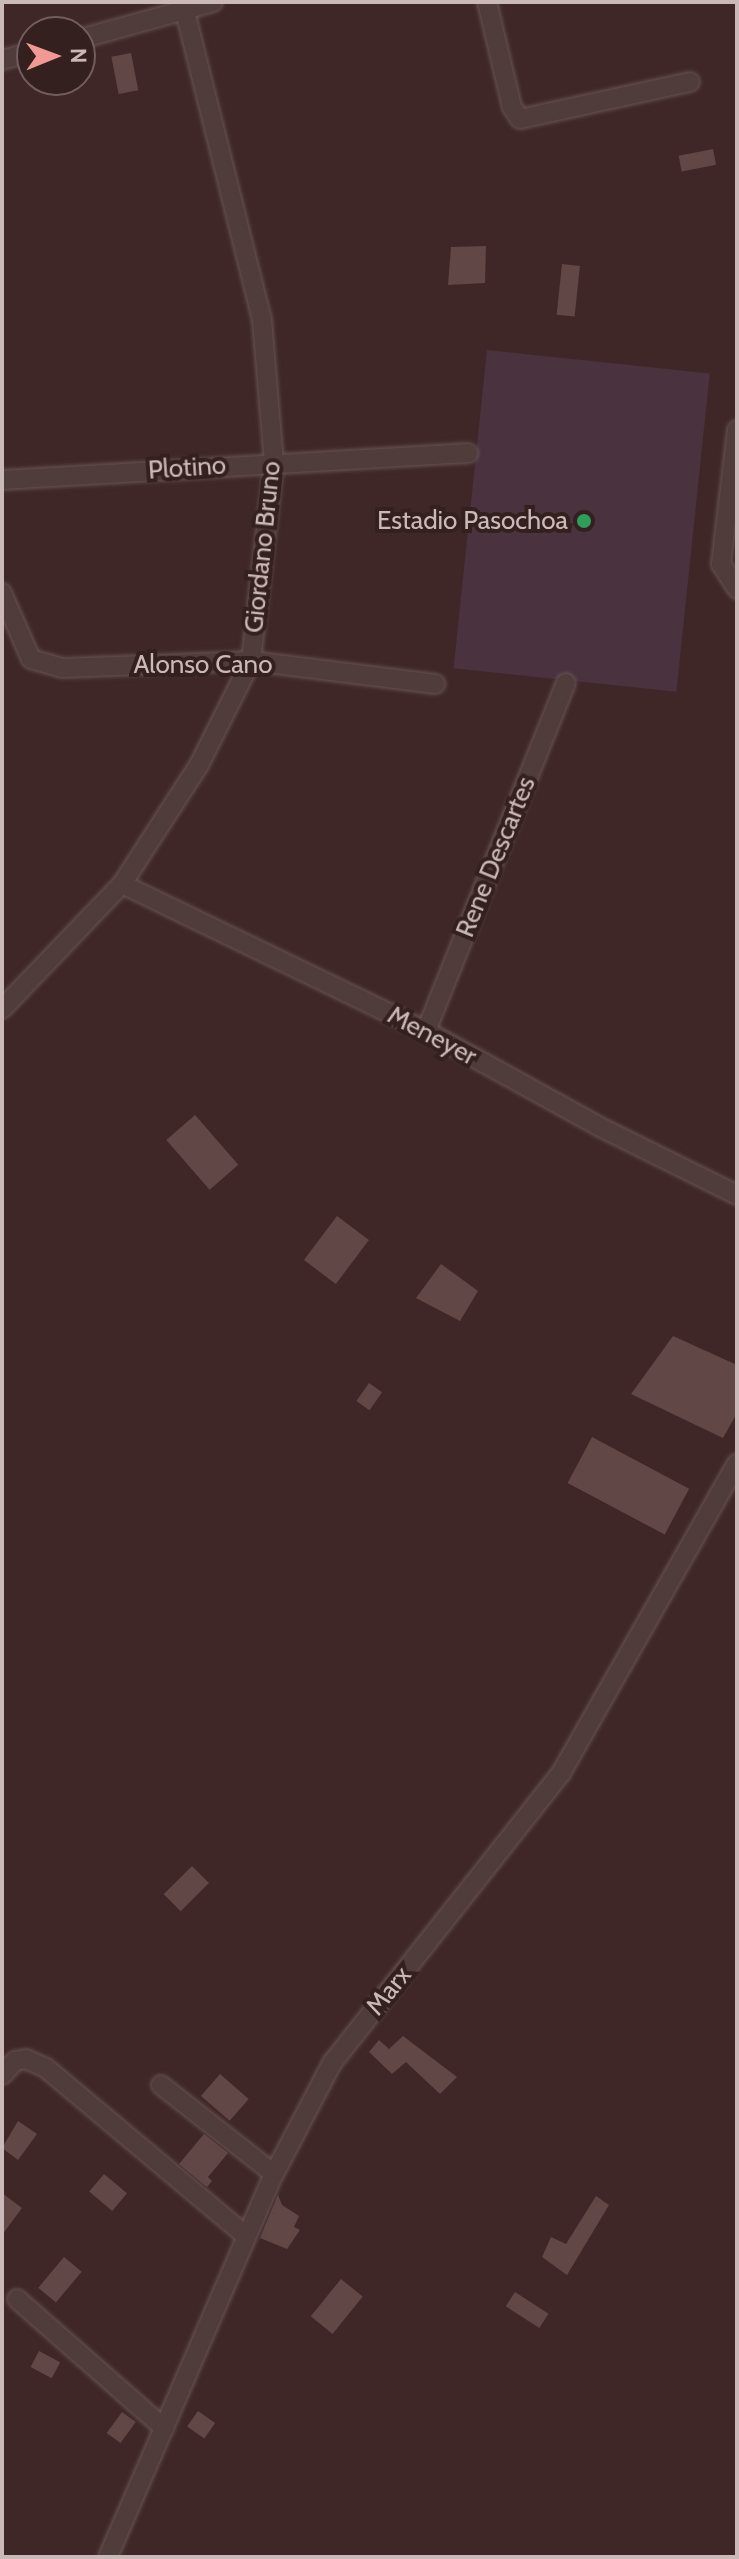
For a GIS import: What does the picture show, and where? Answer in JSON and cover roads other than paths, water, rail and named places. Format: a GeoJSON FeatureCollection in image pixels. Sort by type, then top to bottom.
{"type":"FeatureCollection","features":[{"type":"Feature","properties":{"kind":"street"},"geometry":{"type":"LineString","coordinates":[[96,35],[213,2]]}},
{"type":"Feature","properties":{"kind":"street"},"geometry":{"type":"LineString","coordinates":[[487,2],[512,107],[520,119],[690,82]]}},
{"type":"Feature","properties":{"kind":"street","name":"Giordano Bruno"},"geometry":{"type":"LineString","coordinates":[[2,1009],[122,884],[199,765],[251,661],[274,463],[262,320],[185,11]]}},
{"type":"Feature","properties":{"kind":"street"},"geometry":{"type":"LineString","coordinates":[[737,430],[721,564],[737,589]]}},
{"type":"Feature","properties":{"kind":"street","name":"Plotino"},"geometry":{"type":"LineString","coordinates":[[2,480],[468,453]]}},
{"type":"Feature","properties":{"kind":"street","name":"Alonso Cano"},"geometry":{"type":"LineString","coordinates":[[2,593],[23,649],[31,659],[62,668],[251,661],[436,684]]}},
{"type":"Feature","properties":{"kind":"street","name":"Rene Descartes"},"geometry":{"type":"LineString","coordinates":[[426,1031],[566,683]]}},
{"type":"Feature","properties":{"kind":"street","name":"Meneyer"},"geometry":{"type":"LineString","coordinates":[[122,884],[426,1031],[598,1126],[737,1195]]}},
{"type":"Feature","properties":{"kind":"street","name":"Marx"},"geometry":{"type":"LineString","coordinates":[[108,2557],[274,2174],[332,2063],[561,1773],[737,1463]]}},
{"type":"Feature","properties":{"kind":"street"},"geometry":{"type":"LineString","coordinates":[[2,2075],[15,2061],[26,2059],[46,2068],[246,2236]]}},
{"type":"Feature","properties":{"kind":"street"},"geometry":{"type":"LineString","coordinates":[[161,2085],[274,2174]]}},
{"type":"Feature","properties":{"kind":"street"},"geometry":{"type":"LineString","coordinates":[[17,2299],[164,2428]]}},
{"type":"Feature","properties":{"kind":"place","name":"Estadio Pasochoa"},"geometry":{"type":"Point","coordinates":[584,521]}}]}
